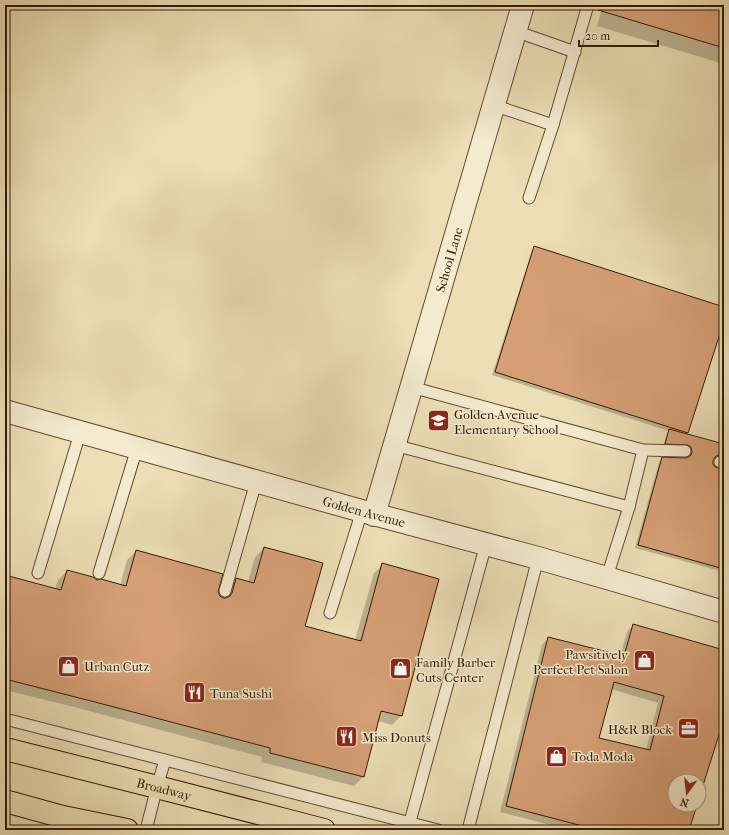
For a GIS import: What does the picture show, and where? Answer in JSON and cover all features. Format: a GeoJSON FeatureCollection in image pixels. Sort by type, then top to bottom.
{"type":"FeatureCollection","features":[{"type":"Feature","properties":{"kind":"main road","name":"Broadway"},"geometry":{"type":"LineString","coordinates":[[5,749],[324,830]]}},
{"type":"Feature","properties":{"kind":"main road"},"geometry":{"type":"LineString","coordinates":[[5,801],[63,817],[127,830]]}},
{"type":"Feature","properties":{"kind":"street","name":"School Lane"},"geometry":{"type":"LineString","coordinates":[[368,513],[394,445],[523,5]]}},
{"type":"Feature","properties":{"kind":"street","name":"Golden Avenue"},"geometry":{"type":"LineString","coordinates":[[5,411],[368,513],[538,558],[724,612]]}},
{"type":"Feature","properties":{"kind":"lane"},"geometry":{"type":"LineString","coordinates":[[529,198],[553,125],[588,5]]}},
{"type":"Feature","properties":{"kind":"lane"},"geometry":{"type":"LineString","coordinates":[[515,31],[575,52]]}},
{"type":"Feature","properties":{"kind":"lane"},"geometry":{"type":"LineString","coordinates":[[493,106],[553,125]]}},
{"type":"Feature","properties":{"kind":"lane"},"geometry":{"type":"LineString","coordinates":[[411,387],[643,450],[685,451]]}},
{"type":"Feature","properties":{"kind":"lane"},"geometry":{"type":"LineString","coordinates":[[38,573],[80,432]]}},
{"type":"Feature","properties":{"kind":"lane"},"geometry":{"type":"LineString","coordinates":[[394,445],[629,507]]}},
{"type":"Feature","properties":{"kind":"lane"},"geometry":{"type":"LineString","coordinates":[[99,573],[137,448]]}},
{"type":"Feature","properties":{"kind":"lane"},"geometry":{"type":"LineString","coordinates":[[607,578],[629,507],[643,450]]}},
{"type":"Feature","properties":{"kind":"lane"},"geometry":{"type":"LineString","coordinates":[[225,591],[256,482]]}},
{"type":"Feature","properties":{"kind":"lane"},"geometry":{"type":"LineString","coordinates":[[330,613],[368,513]]}},
{"type":"Feature","properties":{"kind":"lane"},"geometry":{"type":"LineString","coordinates":[[408,826],[486,544]]}},
{"type":"Feature","properties":{"kind":"lane"},"geometry":{"type":"LineString","coordinates":[[468,830],[538,558]]}},
{"type":"Feature","properties":{"kind":"lane"},"geometry":{"type":"LineString","coordinates":[[5,719],[165,760],[408,826],[438,830]]}},
{"type":"Feature","properties":{"kind":"lane"},"geometry":{"type":"LineString","coordinates":[[146,830],[165,760]]}},
{"type":"Feature","properties":{"kind":"building"},"geometry":{"type":"Polygon","coordinates":[[[599,5],[724,5],[724,48],[598,10],[599,5]]]}},
{"type":"Feature","properties":{"kind":"building"},"geometry":{"type":"Polygon","coordinates":[[[534,246],[724,307],[724,321],[688,433],[495,372],[534,246]]]}},
{"type":"Feature","properties":{"kind":"building"},"geometry":{"type":"Polygon","coordinates":[[[669,429],[724,444],[724,456],[718,455],[715,457],[713,464],[715,467],[724,470],[724,569],[638,545],[662,457],[685,458],[689,457],[692,452],[691,447],[688,445],[665,444],[669,429]]]}},
{"type":"Feature","properties":{"kind":"building"},"geometry":{"type":"Polygon","coordinates":[[[264,547],[323,563],[305,626],[361,641],[382,563],[439,579],[402,716],[381,711],[364,777],[270,753],[270,748],[5,679],[5,575],[61,590],[67,570],[93,577],[97,580],[101,579],[126,586],[136,550],[223,574],[218,592],[220,596],[226,598],[232,593],[236,578],[254,583],[264,547]]]}},
{"type":"Feature","properties":{"kind":"building"},"geometry":{"type":"Polygon","coordinates":[[[633,624],[724,650],[724,719],[707,773],[667,773],[667,813],[694,813],[689,830],[598,830],[506,806],[548,637],[624,656],[633,624]],[[614,682],[599,738],[650,750],[664,696],[614,682]]]}},
{"type":"Feature","properties":{"kind":"place","name":"Golden Avenue Elementary School"},"geometry":{"type":"Point","coordinates":[438,421]}},
{"type":"Feature","properties":{"kind":"place","name":"Pawsitively Perfect Pet Salon"},"geometry":{"type":"Point","coordinates":[644,661]}},
{"type":"Feature","properties":{"kind":"place","name":"Urban Cutz"},"geometry":{"type":"Point","coordinates":[69,666]}},
{"type":"Feature","properties":{"kind":"place","name":"Family Barber Cuts Center"},"geometry":{"type":"Point","coordinates":[401,669]}},
{"type":"Feature","properties":{"kind":"place","name":"Tuna Sushi"},"geometry":{"type":"Point","coordinates":[195,693]}},
{"type":"Feature","properties":{"kind":"place","name":"H&R Block"},"geometry":{"type":"Point","coordinates":[688,729]}},
{"type":"Feature","properties":{"kind":"place","name":"Miss Donuts"},"geometry":{"type":"Point","coordinates":[347,737]}},
{"type":"Feature","properties":{"kind":"place","name":"Toda Moda"},"geometry":{"type":"Point","coordinates":[556,756]}}]}
